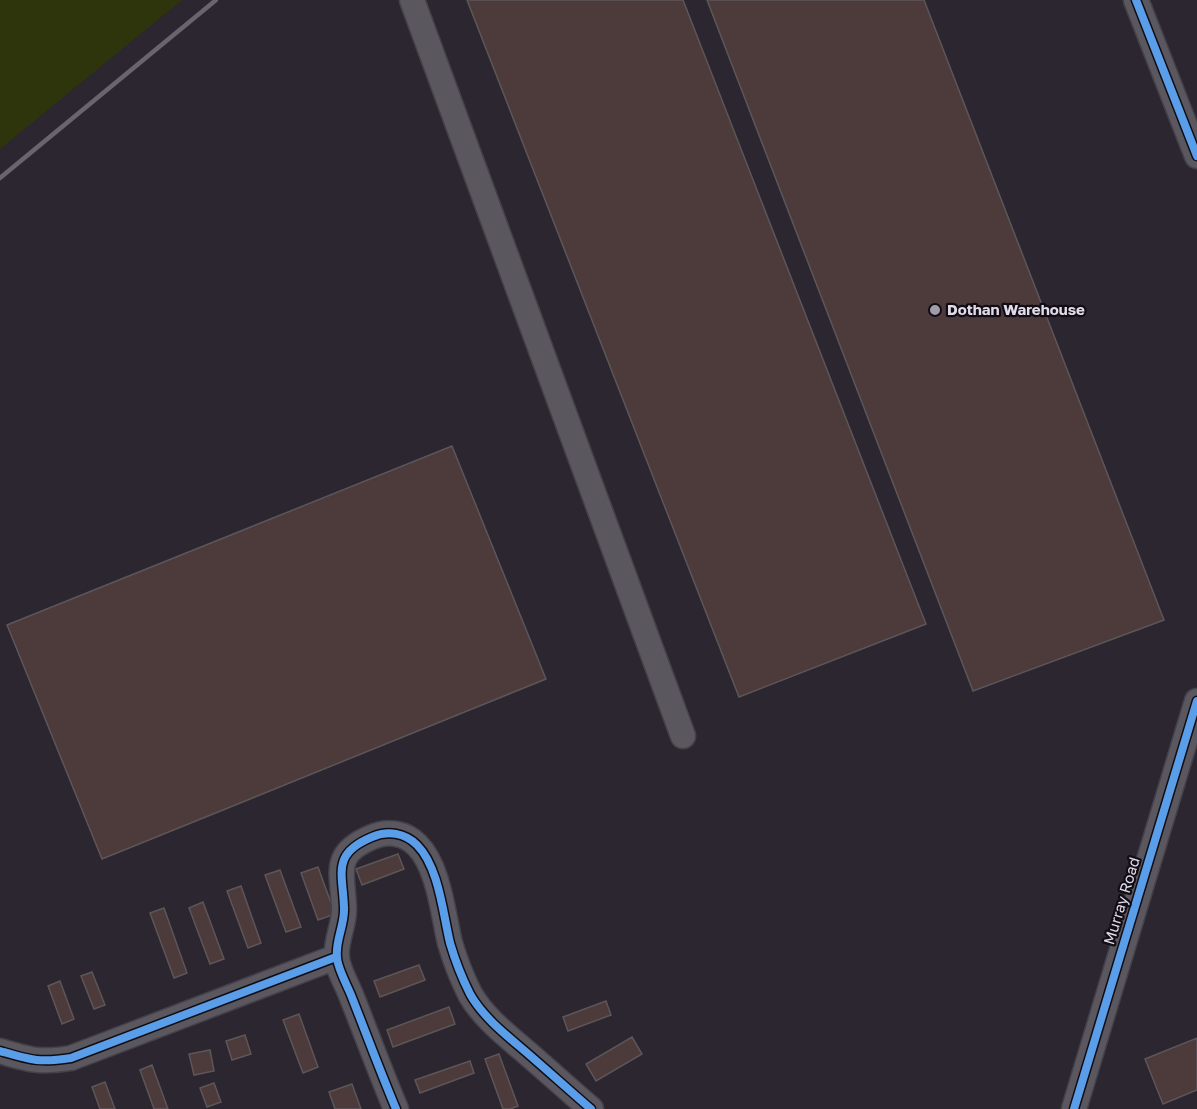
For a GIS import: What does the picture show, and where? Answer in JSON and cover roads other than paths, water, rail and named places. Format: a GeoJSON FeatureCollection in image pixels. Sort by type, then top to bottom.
{"type":"FeatureCollection","features":[{"type":"Feature","properties":{"kind":"street"},"geometry":{"type":"LineString","coordinates":[[412,0],[682,736]]}},
{"type":"Feature","properties":{"kind":"street"},"geometry":{"type":"LineString","coordinates":[[1136,0],[1197,156]]}},
{"type":"Feature","properties":{"kind":"street","name":"Murray Road"},"geometry":{"type":"LineString","coordinates":[[1074,1109],[1193,728],[1197,701]]}},
{"type":"Feature","properties":{"kind":"street"},"geometry":{"type":"LineString","coordinates":[[396,1109],[336,957],[344,913],[340,878],[342,863],[349,852],[360,842],[375,835],[391,833],[405,836],[418,845],[427,858],[435,878],[451,946],[460,973],[471,995],[504,1033],[591,1109]]}},
{"type":"Feature","properties":{"kind":"street"},"geometry":{"type":"LineString","coordinates":[[0,1051],[27,1060],[49,1061],[71,1058],[336,957]]}},
{"type":"Feature","properties":{"kind":"railway"},"geometry":{"type":"LineString","coordinates":[[0,178],[216,0]]}},
{"type":"Feature","properties":{"kind":"place","name":"Dothan Warehouse"},"geometry":{"type":"Point","coordinates":[935,310]}}]}
